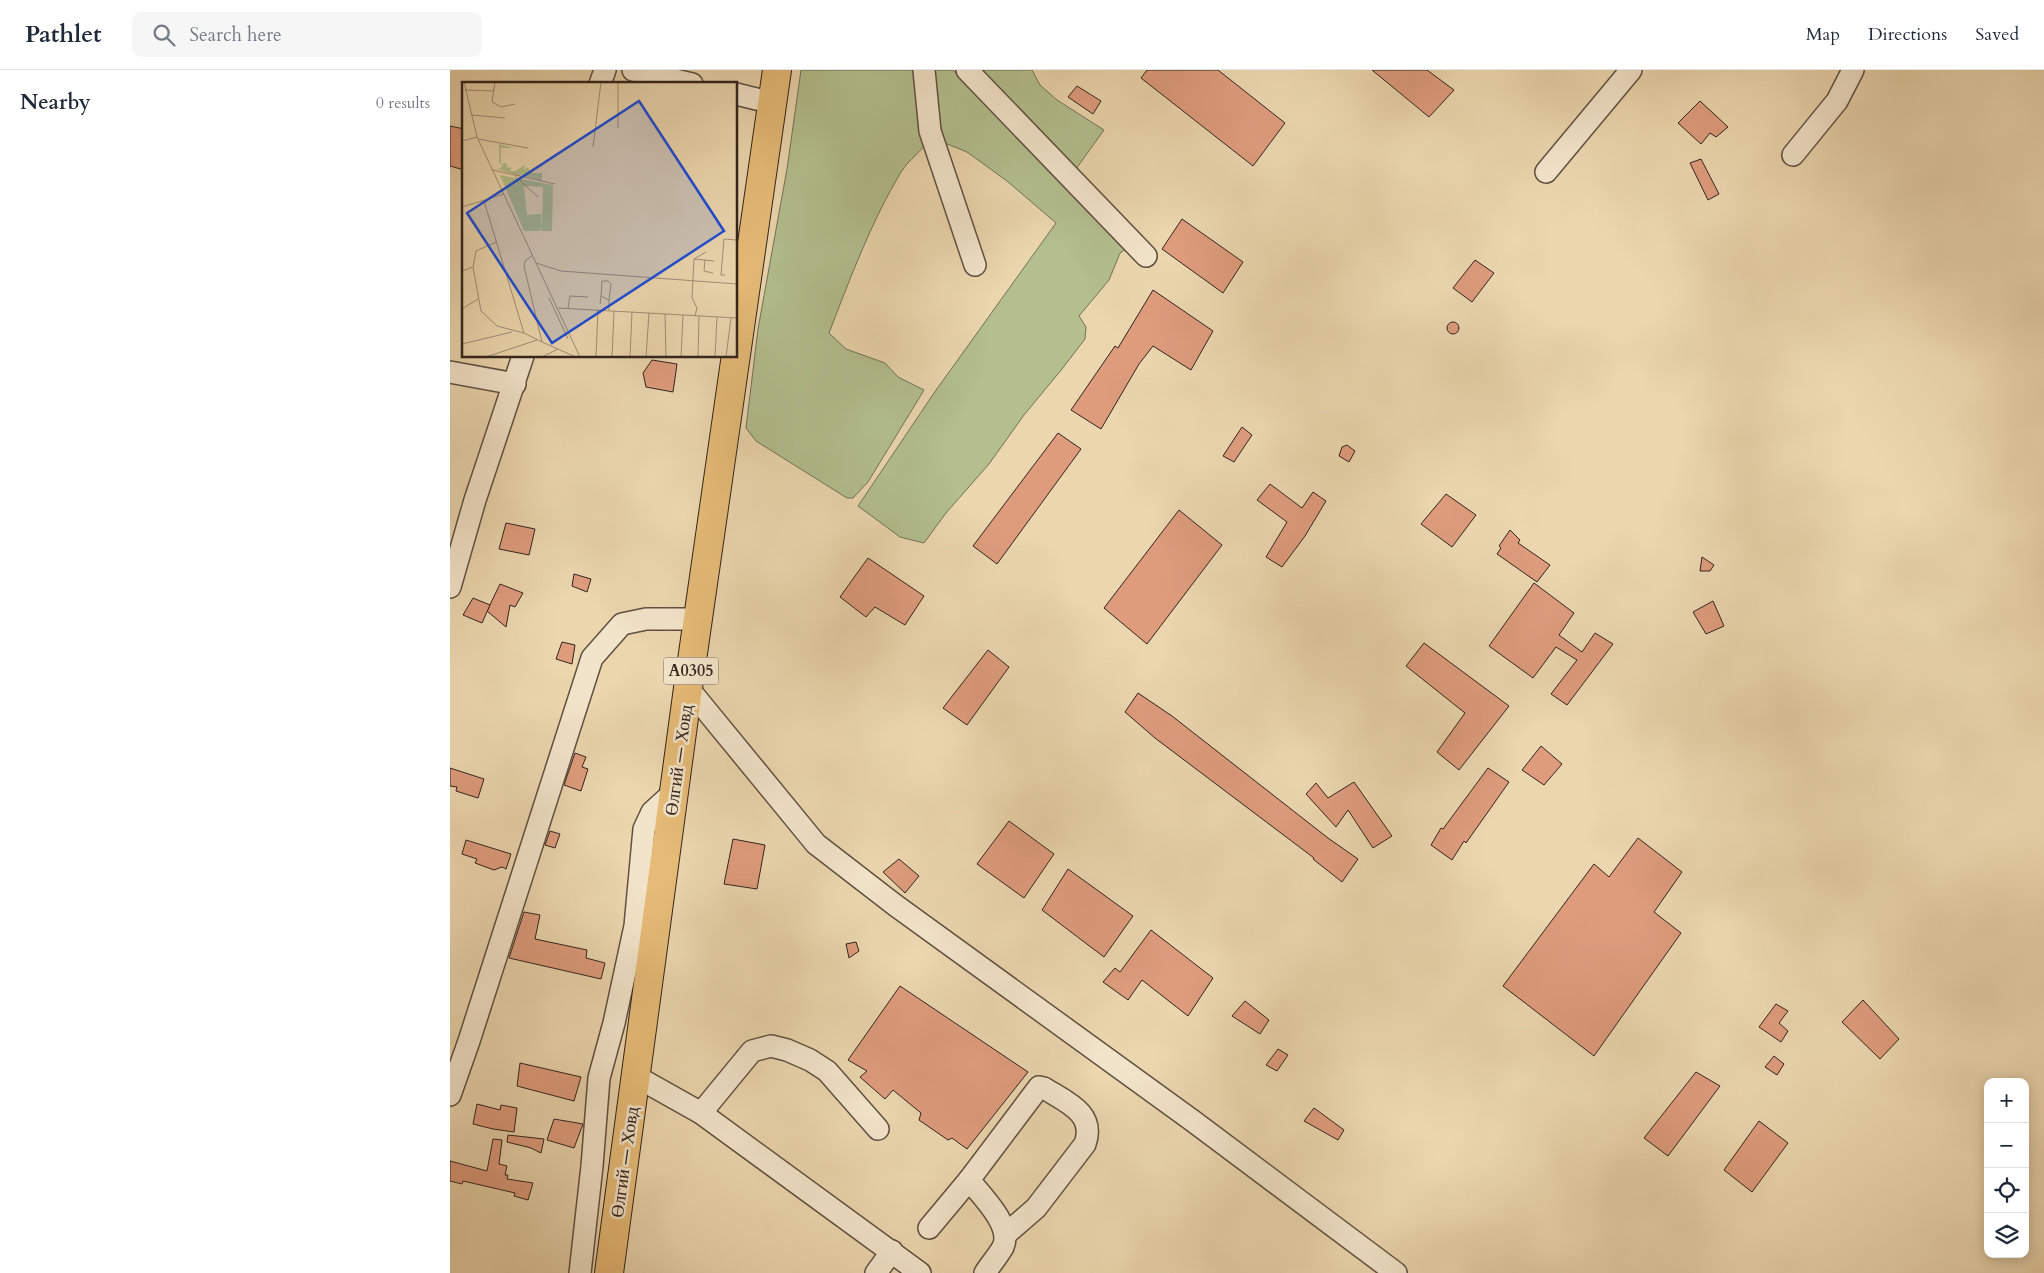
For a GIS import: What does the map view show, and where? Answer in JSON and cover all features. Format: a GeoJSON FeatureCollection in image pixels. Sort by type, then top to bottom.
{"type":"FeatureCollection","features":[{"type":"Feature","properties":{"kind":"highway","name":"Өлгий — Ховд"},"geometry":{"type":"LineString","coordinates":[[738,347],[777,70]]}},
{"type":"Feature","properties":{"kind":"highway","name":"Өлгий — Ховд"},"geometry":{"type":"LineString","coordinates":[[609,1273],[637,1077],[688,688],[736,358]]}},
{"type":"Feature","properties":{"kind":"street"},"geometry":{"type":"LineString","coordinates":[[601,82],[605,70]]}},
{"type":"Feature","properties":{"kind":"street"},"geometry":{"type":"LineString","coordinates":[[633,70],[684,82]]}},
{"type":"Feature","properties":{"kind":"street"},"geometry":{"type":"LineString","coordinates":[[924,70],[930,131],[975,265]]}},
{"type":"Feature","properties":{"kind":"street"},"geometry":{"type":"LineString","coordinates":[[967,70],[1146,256]]}},
{"type":"Feature","properties":{"kind":"street"},"geometry":{"type":"LineString","coordinates":[[1546,172],[1631,70]]}},
{"type":"Feature","properties":{"kind":"street"},"geometry":{"type":"LineString","coordinates":[[1794,155],[1837,100],[1852,70]]}},
{"type":"Feature","properties":{"kind":"street"},"geometry":{"type":"LineString","coordinates":[[738,94],[773,103]]}},
{"type":"Feature","properties":{"kind":"street"},"geometry":{"type":"LineString","coordinates":[[450,587],[475,500],[515,384],[522,358]]}},
{"type":"Feature","properties":{"kind":"street"},"geometry":{"type":"LineString","coordinates":[[450,372],[515,384]]}},
{"type":"Feature","properties":{"kind":"street"},"geometry":{"type":"LineString","coordinates":[[450,1095],[592,658],[622,624],[646,619],[699,619]]}},
{"type":"Feature","properties":{"kind":"street"},"geometry":{"type":"LineString","coordinates":[[688,688],[816,844],[895,905],[1193,1121],[1396,1273]]}},
{"type":"Feature","properties":{"kind":"street"},"geometry":{"type":"LineString","coordinates":[[580,1273],[592,1166],[599,1078],[614,1023],[635,926],[644,829],[652,812],[675,791]]}},
{"type":"Feature","properties":{"kind":"street"},"geometry":{"type":"LineString","coordinates":[[701,1113],[752,1051],[771,1046],[787,1050],[810,1060],[827,1071],[878,1129]]}},
{"type":"Feature","properties":{"kind":"street"},"geometry":{"type":"LineString","coordinates":[[637,1077],[701,1113],[920,1273]]}},
{"type":"Feature","properties":{"kind":"street"},"geometry":{"type":"LineString","coordinates":[[929,1228],[969,1180],[1039,1087],[1044,1088],[1081,1112],[1087,1121],[1089,1133],[1085,1144],[1036,1208],[1006,1234],[1003,1246],[985,1273]]}},
{"type":"Feature","properties":{"kind":"street"},"geometry":{"type":"LineString","coordinates":[[969,1180],[995,1212],[1006,1234]]}},
{"type":"Feature","properties":{"kind":"street"},"geometry":{"type":"LineString","coordinates":[[876,1273],[892,1251]]}},
{"type":"Feature","properties":{"kind":"green space"},"geometry":{"type":"Polygon","coordinates":[[[801,70],[953,70],[1064,187],[1091,210],[1126,249],[1120,253],[1109,280],[1079,316],[1086,327],[1085,339],[1024,415],[989,464],[946,513],[924,543],[900,537],[858,506],[934,393],[1056,223],[1007,181],[967,152],[930,137],[924,147],[904,167],[880,210],[829,333],[846,349],[885,363],[898,377],[924,390],[868,482],[853,498],[847,498],[756,441],[746,428],[758,329],[787,169],[801,70]]]}},
{"type":"Feature","properties":{"kind":"green space"},"geometry":{"type":"Polygon","coordinates":[[[966,70],[1032,70],[1040,85],[1057,100],[1104,130],[1068,180],[966,70]]]}},
{"type":"Feature","properties":{"kind":"building"},"geometry":{"type":"Polygon","coordinates":[[[1147,70],[1218,70],[1285,123],[1253,166],[1141,78],[1147,70]]]}},
{"type":"Feature","properties":{"kind":"building"},"geometry":{"type":"Polygon","coordinates":[[[1372,70],[1427,70],[1454,90],[1429,117],[1372,70]]]}},
{"type":"Feature","properties":{"kind":"building"},"geometry":{"type":"Polygon","coordinates":[[[1077,86],[1101,101],[1093,114],[1068,97],[1077,86]]]}},
{"type":"Feature","properties":{"kind":"building"},"geometry":{"type":"Polygon","coordinates":[[[1700,101],[1728,127],[1716,137],[1710,133],[1701,144],[1678,123],[1700,101]]]}},
{"type":"Feature","properties":{"kind":"building"},"geometry":{"type":"Polygon","coordinates":[[[450,126],[462,129],[462,169],[450,166],[450,126]]]}},
{"type":"Feature","properties":{"kind":"building"},"geometry":{"type":"Polygon","coordinates":[[[1701,159],[1719,194],[1708,200],[1690,163],[1701,159]]]}},
{"type":"Feature","properties":{"kind":"building"},"geometry":{"type":"Polygon","coordinates":[[[1182,219],[1243,262],[1223,293],[1162,249],[1182,219]]]}},
{"type":"Feature","properties":{"kind":"building"},"geometry":{"type":"Polygon","coordinates":[[[1475,260],[1494,273],[1472,302],[1453,288],[1475,260]]]}},
{"type":"Feature","properties":{"kind":"building"},"geometry":{"type":"Polygon","coordinates":[[[1153,290],[1213,331],[1191,370],[1153,346],[1139,364],[1101,429],[1071,410],[1115,346],[1118,348],[1153,290]]]}},
{"type":"Feature","properties":{"kind":"building"},"geometry":{"type":"Polygon","coordinates":[[[1451,322],[1455,322],[1459,328],[1455,334],[1451,334],[1447,330],[1447,326],[1451,322]]]}},
{"type":"Feature","properties":{"kind":"building"},"geometry":{"type":"Polygon","coordinates":[[[652,360],[677,364],[673,392],[646,387],[643,373],[652,360]]]}},
{"type":"Feature","properties":{"kind":"building"},"geometry":{"type":"Polygon","coordinates":[[[1242,427],[1252,435],[1234,462],[1223,456],[1242,427]]]}},
{"type":"Feature","properties":{"kind":"building"},"geometry":{"type":"Polygon","coordinates":[[[1058,433],[1081,449],[997,564],[973,546],[1058,433]]]}},
{"type":"Feature","properties":{"kind":"building"},"geometry":{"type":"Polygon","coordinates":[[[1347,445],[1355,451],[1349,462],[1339,456],[1342,447],[1347,445]]]}},
{"type":"Feature","properties":{"kind":"building"},"geometry":{"type":"Polygon","coordinates":[[[1270,484],[1302,508],[1313,492],[1326,501],[1305,536],[1282,567],[1266,557],[1287,522],[1257,500],[1270,484]]]}},
{"type":"Feature","properties":{"kind":"building"},"geometry":{"type":"Polygon","coordinates":[[[1446,494],[1476,515],[1452,547],[1421,524],[1446,494]]]}},
{"type":"Feature","properties":{"kind":"building"},"geometry":{"type":"Polygon","coordinates":[[[1179,510],[1222,545],[1147,644],[1104,608],[1179,510]]]}},
{"type":"Feature","properties":{"kind":"building"},"geometry":{"type":"Polygon","coordinates":[[[506,523],[535,529],[529,555],[499,549],[506,523]]]}},
{"type":"Feature","properties":{"kind":"building"},"geometry":{"type":"Polygon","coordinates":[[[1510,530],[1520,540],[1518,543],[1550,565],[1537,582],[1497,554],[1501,548],[1499,546],[1510,530]]]}},
{"type":"Feature","properties":{"kind":"building"},"geometry":{"type":"Polygon","coordinates":[[[1702,557],[1714,565],[1710,571],[1700,571],[1702,557]]]}},
{"type":"Feature","properties":{"kind":"building"},"geometry":{"type":"Polygon","coordinates":[[[868,558],[924,596],[905,625],[875,607],[866,617],[840,597],[868,558]]]}},
{"type":"Feature","properties":{"kind":"building"},"geometry":{"type":"Polygon","coordinates":[[[574,574],[591,579],[587,592],[572,586],[574,574]]]}},
{"type":"Feature","properties":{"kind":"building"},"geometry":{"type":"Polygon","coordinates":[[[1534,583],[1574,613],[1559,635],[1582,652],[1595,633],[1613,644],[1567,705],[1551,694],[1577,660],[1556,647],[1533,678],[1489,646],[1534,583]]]}},
{"type":"Feature","properties":{"kind":"building"},"geometry":{"type":"Polygon","coordinates":[[[500,584],[523,593],[515,607],[510,605],[506,627],[487,611],[500,584]]]}},
{"type":"Feature","properties":{"kind":"building"},"geometry":{"type":"Polygon","coordinates":[[[473,598],[490,605],[482,623],[463,615],[473,598]]]}},
{"type":"Feature","properties":{"kind":"building"},"geometry":{"type":"Polygon","coordinates":[[[1713,601],[1724,626],[1706,634],[1693,612],[1713,601]]]}},
{"type":"Feature","properties":{"kind":"building"},"geometry":{"type":"Polygon","coordinates":[[[562,642],[575,645],[572,664],[556,659],[562,642]]]}},
{"type":"Feature","properties":{"kind":"building"},"geometry":{"type":"Polygon","coordinates":[[[1424,643],[1509,706],[1459,770],[1437,752],[1465,713],[1406,666],[1424,643]]]}},
{"type":"Feature","properties":{"kind":"building"},"geometry":{"type":"Polygon","coordinates":[[[988,650],[1009,667],[967,725],[943,708],[988,650]]]}},
{"type":"Feature","properties":{"kind":"building"},"geometry":{"type":"Polygon","coordinates":[[[1138,693],[1172,716],[1328,838],[1358,859],[1342,882],[1314,858],[1155,738],[1125,712],[1138,693]]]}},
{"type":"Feature","properties":{"kind":"building"},"geometry":{"type":"Polygon","coordinates":[[[1541,746],[1562,764],[1544,785],[1522,770],[1541,746]]]}},
{"type":"Feature","properties":{"kind":"building"},"geometry":{"type":"Polygon","coordinates":[[[575,753],[586,757],[582,767],[588,769],[581,791],[564,785],[575,753]]]}},
{"type":"Feature","properties":{"kind":"building"},"geometry":{"type":"Polygon","coordinates":[[[450,768],[484,779],[478,798],[456,791],[457,787],[450,786],[450,768]]]}},
{"type":"Feature","properties":{"kind":"building"},"geometry":{"type":"Polygon","coordinates":[[[1488,768],[1509,782],[1466,843],[1464,841],[1452,860],[1431,845],[1441,828],[1443,829],[1488,768]]]}},
{"type":"Feature","properties":{"kind":"building"},"geometry":{"type":"Polygon","coordinates":[[[1354,782],[1392,836],[1373,848],[1348,810],[1336,827],[1306,794],[1316,783],[1328,798],[1354,782]]]}},
{"type":"Feature","properties":{"kind":"building"},"geometry":{"type":"Polygon","coordinates":[[[1009,821],[1054,854],[1024,898],[977,864],[1009,821]]]}},
{"type":"Feature","properties":{"kind":"building"},"geometry":{"type":"Polygon","coordinates":[[[550,831],[560,834],[555,848],[545,845],[550,831]]]}},
{"type":"Feature","properties":{"kind":"building"},"geometry":{"type":"Polygon","coordinates":[[[1638,838],[1682,872],[1654,912],[1681,933],[1594,1056],[1503,986],[1594,864],[1609,877],[1638,838]]]}},
{"type":"Feature","properties":{"kind":"building"},"geometry":{"type":"Polygon","coordinates":[[[733,839],[765,845],[757,889],[724,884],[733,839]]]}},
{"type":"Feature","properties":{"kind":"building"},"geometry":{"type":"Polygon","coordinates":[[[466,840],[511,854],[506,869],[502,867],[494,870],[475,863],[477,859],[462,854],[466,840]]]}},
{"type":"Feature","properties":{"kind":"building"},"geometry":{"type":"Polygon","coordinates":[[[899,859],[919,876],[905,893],[883,872],[899,859]]]}},
{"type":"Feature","properties":{"kind":"building"},"geometry":{"type":"Polygon","coordinates":[[[1068,869],[1133,916],[1104,957],[1042,910],[1068,869]]]}},
{"type":"Feature","properties":{"kind":"building"},"geometry":{"type":"Polygon","coordinates":[[[524,912],[540,915],[535,939],[587,950],[586,958],[605,963],[601,979],[509,958],[524,912]]]}},
{"type":"Feature","properties":{"kind":"building"},"geometry":{"type":"Polygon","coordinates":[[[1151,930],[1213,978],[1188,1016],[1142,980],[1128,1000],[1103,982],[1115,968],[1120,972],[1151,930]]]}},
{"type":"Feature","properties":{"kind":"building"},"geometry":{"type":"Polygon","coordinates":[[[856,942],[859,951],[849,958],[846,944],[856,942]]]}},
{"type":"Feature","properties":{"kind":"building"},"geometry":{"type":"Polygon","coordinates":[[[900,986],[1028,1072],[967,1149],[952,1138],[948,1140],[919,1120],[921,1113],[893,1090],[885,1099],[860,1077],[867,1071],[848,1060],[900,986]]]}},
{"type":"Feature","properties":{"kind":"building"},"geometry":{"type":"Polygon","coordinates":[[[1863,1000],[1899,1039],[1880,1059],[1842,1022],[1863,1000]]]}},
{"type":"Feature","properties":{"kind":"building"},"geometry":{"type":"Polygon","coordinates":[[[1245,1001],[1269,1020],[1260,1034],[1232,1016],[1245,1001]]]}},
{"type":"Feature","properties":{"kind":"building"},"geometry":{"type":"Polygon","coordinates":[[[1776,1004],[1788,1011],[1779,1023],[1788,1031],[1781,1042],[1759,1027],[1776,1004]]]}},
{"type":"Feature","properties":{"kind":"building"},"geometry":{"type":"Polygon","coordinates":[[[1278,1049],[1288,1055],[1277,1071],[1266,1065],[1278,1049]]]}},
{"type":"Feature","properties":{"kind":"building"},"geometry":{"type":"Polygon","coordinates":[[[1774,1056],[1784,1064],[1777,1075],[1765,1067],[1774,1056]]]}},
{"type":"Feature","properties":{"kind":"building"},"geometry":{"type":"Polygon","coordinates":[[[520,1063],[581,1077],[574,1101],[517,1086],[520,1063]]]}},
{"type":"Feature","properties":{"kind":"building"},"geometry":{"type":"Polygon","coordinates":[[[1696,1072],[1720,1086],[1668,1156],[1644,1138],[1696,1072]]]}},
{"type":"Feature","properties":{"kind":"building"},"geometry":{"type":"Polygon","coordinates":[[[477,1104],[500,1110],[501,1105],[517,1108],[514,1132],[473,1124],[477,1104]]]}},
{"type":"Feature","properties":{"kind":"building"},"geometry":{"type":"Polygon","coordinates":[[[1314,1108],[1344,1130],[1338,1140],[1304,1121],[1314,1108]]]}},
{"type":"Feature","properties":{"kind":"building"},"geometry":{"type":"Polygon","coordinates":[[[554,1119],[583,1124],[574,1148],[547,1140],[554,1119]]]}},
{"type":"Feature","properties":{"kind":"building"},"geometry":{"type":"Polygon","coordinates":[[[1759,1121],[1788,1143],[1752,1192],[1724,1170],[1759,1121]]]}},
{"type":"Feature","properties":{"kind":"building"},"geometry":{"type":"Polygon","coordinates":[[[508,1135],[544,1139],[541,1153],[531,1148],[507,1142],[508,1135]]]}},
{"type":"Feature","properties":{"kind":"building"},"geometry":{"type":"Polygon","coordinates":[[[493,1139],[502,1140],[499,1164],[507,1166],[505,1175],[508,1175],[507,1179],[533,1183],[528,1200],[514,1196],[515,1193],[463,1181],[462,1184],[450,1181],[450,1161],[487,1171],[493,1139]]]}}]}
